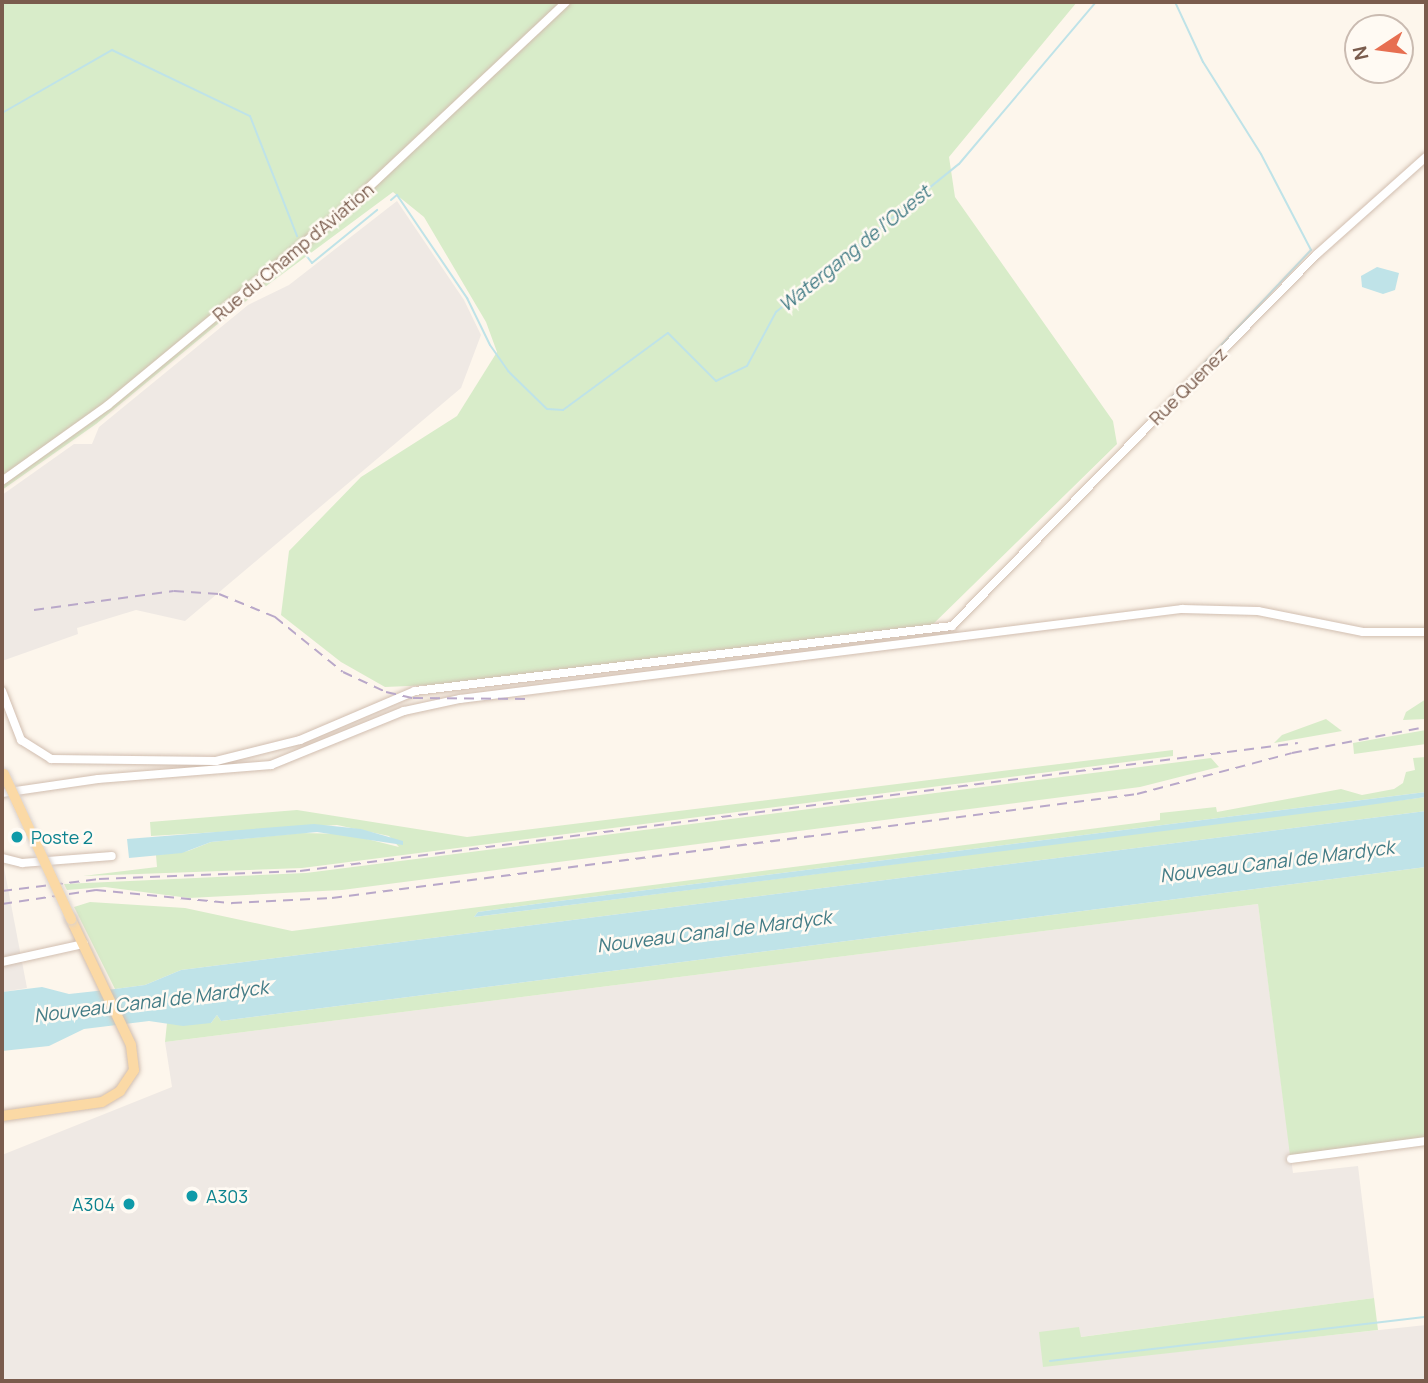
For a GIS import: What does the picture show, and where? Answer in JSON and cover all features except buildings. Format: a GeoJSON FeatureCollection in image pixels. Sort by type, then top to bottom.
{"type":"FeatureCollection","features":[{"type":"Feature","properties":{"kind":"main road"},"geometry":{"type":"LineString","coordinates":[[2,1116],[94,1104],[114,1096],[134,1070],[131,1045],[3,772]]}},
{"type":"Feature","properties":{"kind":"main road"},"geometry":{"type":"LineString","coordinates":[[2,1110],[114,1096]]}},
{"type":"Feature","properties":{"kind":"street","name":"Rue du Champ d'Aviation"},"geometry":{"type":"LineString","coordinates":[[2,481],[116,399],[350,205],[566,2]]}},
{"type":"Feature","properties":{"kind":"street","name":"Rue Quenez"},"geometry":{"type":"LineString","coordinates":[[2,691],[21,740],[51,759],[204,762],[285,746],[415,691],[872,638],[958,622],[1317,254],[1426,157]]}},
{"type":"Feature","properties":{"kind":"street"},"geometry":{"type":"LineString","coordinates":[[2,793],[98,779],[271,765],[404,711],[460,699],[1182,609],[1258,611],[1363,632],[1426,632]]}},
{"type":"Feature","properties":{"kind":"street"},"geometry":{"type":"LineString","coordinates":[[2,858],[22,863],[112,856]]}},
{"type":"Feature","properties":{"kind":"street"},"geometry":{"type":"LineString","coordinates":[[2,962],[84,944]]}},
{"type":"Feature","properties":{"kind":"street"},"geometry":{"type":"LineString","coordinates":[[1291,1159],[1426,1141]]}},
{"type":"Feature","properties":{"kind":"shaded area"},"geometry":{"type":"Polygon","coordinates":[[[397,201],[464,300],[481,335],[461,388],[185,621],[136,610],[77,628],[78,634],[2,661],[2,495],[74,444],[92,444],[99,427],[248,305],[289,285],[397,201]]]}},
{"type":"Feature","properties":{"kind":"shaded area"},"geometry":{"type":"Polygon","coordinates":[[[2,857],[27,988],[2,992],[2,857]]]}},
{"type":"Feature","properties":{"kind":"shaded area"},"geometry":{"type":"Polygon","coordinates":[[[1258,904],[1293,1173],[1358,1166],[1374,1298],[1080,1337],[1078,1327],[1043,1366],[1426,1325],[1426,1381],[2,1381],[2,1155],[172,1087],[165,1042],[1258,904]]]}},
{"type":"Feature","properties":{"kind":"green space"},"geometry":{"type":"Polygon","coordinates":[[[2,2],[1077,2],[949,157],[955,197],[1113,421],[1117,444],[925,632],[455,684],[385,687],[341,662],[281,615],[289,551],[361,477],[457,416],[497,352],[486,322],[424,217],[393,192],[242,304],[96,424],[2,490],[2,2]]]}},
{"type":"Feature","properties":{"kind":"green space"},"geometry":{"type":"Polygon","coordinates":[[[1426,699],[1426,719],[1403,720],[1406,712],[1426,699]]]}},
{"type":"Feature","properties":{"kind":"green space"},"geometry":{"type":"Polygon","coordinates":[[[1326,719],[1342,731],[1274,743],[1282,735],[1326,719]]]}},
{"type":"Feature","properties":{"kind":"green space"},"geometry":{"type":"Polygon","coordinates":[[[1426,730],[1426,744],[1354,754],[1353,743],[1426,730]]]}},
{"type":"Feature","properties":{"kind":"green space"},"geometry":{"type":"Polygon","coordinates":[[[1173,750],[1173,756],[302,868],[83,876],[157,867],[156,855],[188,851],[211,842],[300,833],[347,834],[399,847],[389,836],[337,825],[151,836],[150,822],[297,810],[467,837],[1173,750]]]}},
{"type":"Feature","properties":{"kind":"green space"},"geometry":{"type":"Polygon","coordinates":[[[1426,757],[1426,792],[543,903],[478,912],[474,917],[1426,797],[1426,811],[181,970],[145,985],[115,989],[74,907],[90,902],[185,908],[292,931],[1160,820],[1160,813],[1216,807],[1217,812],[1341,789],[1362,795],[1394,789],[1403,783],[1406,772],[1415,770],[1413,758],[1426,757]]]}},
{"type":"Feature","properties":{"kind":"green space"},"geometry":{"type":"Polygon","coordinates":[[[1211,758],[1219,767],[1140,787],[342,890],[189,898],[105,887],[67,890],[64,884],[306,873],[1211,758]]]}},
{"type":"Feature","properties":{"kind":"green space"},"geometry":{"type":"Polygon","coordinates":[[[1426,867],[1426,1145],[1291,1163],[1258,904],[165,1042],[167,1023],[211,1023],[217,1015],[221,1021],[1426,867]]]}},
{"type":"Feature","properties":{"kind":"green space"},"geometry":{"type":"Polygon","coordinates":[[[1374,1298],[1378,1330],[1043,1367],[1039,1332],[1079,1327],[1081,1337],[1374,1298]]]}},
{"type":"Feature","properties":{"kind":"water"},"geometry":{"type":"Polygon","coordinates":[[[1377,267],[1399,273],[1395,290],[1383,294],[1362,287],[1361,276],[1377,267]]]}},
{"type":"Feature","properties":{"kind":"water"},"geometry":{"type":"Polygon","coordinates":[[[1426,792],[1426,797],[1348,808],[474,917],[478,912],[543,903],[1426,792]]]}},
{"type":"Feature","properties":{"kind":"water","name":"Nouveau Canal de Mardyck"},"geometry":{"type":"Polygon","coordinates":[[[1426,811],[1426,867],[221,1021],[217,1015],[211,1023],[183,1026],[149,1021],[84,1029],[49,1046],[2,1051],[2,992],[42,987],[69,994],[115,989],[145,985],[181,970],[1426,811]]]}},
{"type":"Feature","properties":{"kind":"water"},"geometry":{"type":"Polygon","coordinates":[[[314,824],[361,829],[403,841],[403,845],[317,832],[211,842],[182,853],[129,858],[127,839],[314,824]]]}},
{"type":"Feature","properties":{"kind":"waterway","name":"Watergang de l'Ouest"},"geometry":{"type":"LineString","coordinates":[[391,200],[397,195],[467,298],[490,345],[508,371],[547,409],[563,410],[668,333],[716,381],[747,366],[776,312],[959,164],[1096,2]]}},
{"type":"Feature","properties":{"kind":"waterway"},"geometry":{"type":"LineString","coordinates":[[1171,398],[1311,250],[1261,154],[1203,62],[1175,2]]}},
{"type":"Feature","properties":{"kind":"waterway","name":"Watergang de l'Ouest"},"geometry":{"type":"LineString","coordinates":[[2,113],[112,50],[250,116],[297,236]]}},
{"type":"Feature","properties":{"kind":"waterway","name":"Watergang de l'Ouest"},"geometry":{"type":"LineString","coordinates":[[305,254],[312,263],[377,210]]}},
{"type":"Feature","properties":{"kind":"waterway"},"geometry":{"type":"LineString","coordinates":[[1050,1361],[1426,1317]]}},
{"type":"Feature","properties":{"kind":"railway"},"geometry":{"type":"LineString","coordinates":[[34,610],[174,591],[219,594],[275,617],[343,672],[386,692],[413,698],[532,699]]}},
{"type":"Feature","properties":{"kind":"railway"},"geometry":{"type":"LineString","coordinates":[[2,904],[96,890],[232,903],[332,898],[1137,794],[1292,753],[1426,727]]}},
{"type":"Feature","properties":{"kind":"railway"},"geometry":{"type":"LineString","coordinates":[[2,891],[99,879],[300,871],[1298,743]]}},
{"type":"Feature","properties":{"kind":"place","name":"Poste 2"},"geometry":{"type":"Point","coordinates":[17,837]}},
{"type":"Feature","properties":{"kind":"place","name":"A303"},"geometry":{"type":"Point","coordinates":[192,1196]}},
{"type":"Feature","properties":{"kind":"place","name":"A304"},"geometry":{"type":"Point","coordinates":[129,1204]}}]}
